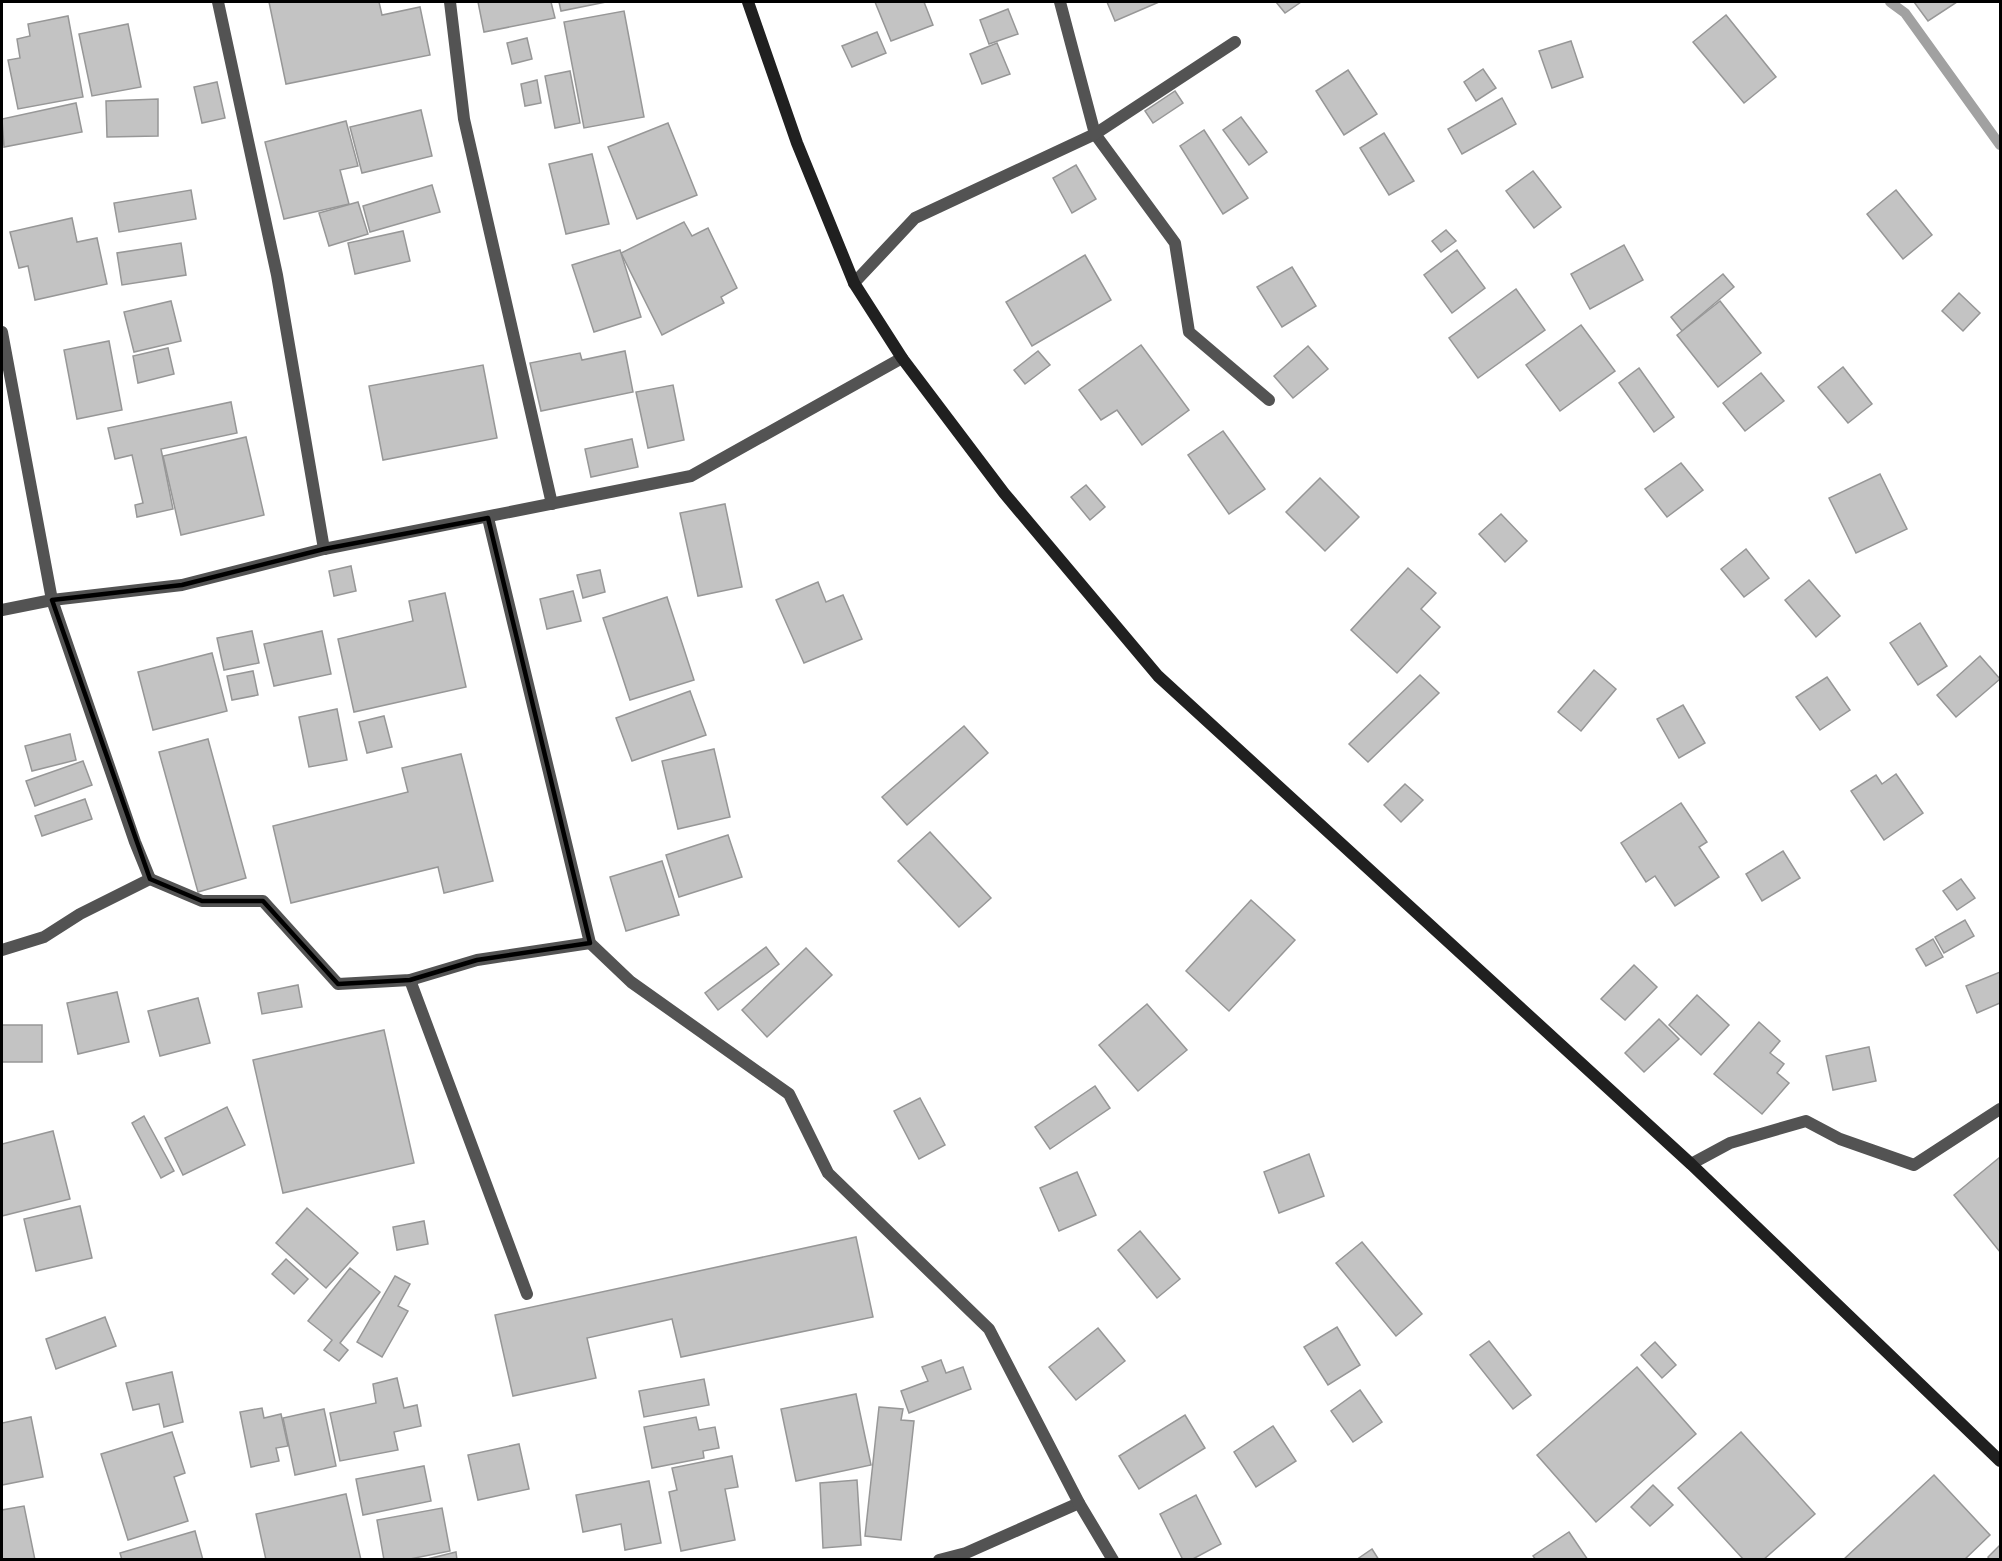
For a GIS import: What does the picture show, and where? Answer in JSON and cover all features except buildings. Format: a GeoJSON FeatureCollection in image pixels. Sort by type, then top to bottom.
{"type":"FeatureCollection","features":[{"type":"Feature","properties":{"kind":"street"},"geometry":{"type":"LineString","coordinates":[[218,2],[277,275],[324,549]]}},
{"type":"Feature","properties":{"kind":"street"},"geometry":{"type":"LineString","coordinates":[[450,2],[464,119],[552,504]]}},
{"type":"Feature","properties":{"kind":"street"},"geometry":{"type":"LineString","coordinates":[[748,2],[796,143],[854,283],[902,358],[1004,493],[1158,676],[1691,1164],[2001,1461]]}},
{"type":"Feature","properties":{"kind":"street"},"geometry":{"type":"LineString","coordinates":[[1060,2],[1095,134],[1175,243],[1188,332],[1269,400]]}},
{"type":"Feature","properties":{"kind":"street"},"geometry":{"type":"LineString","coordinates":[[854,283],[915,218],[1095,134],[1235,42]]}},
{"type":"Feature","properties":{"kind":"street"},"geometry":{"type":"LineString","coordinates":[[2,332],[4,357],[52,600],[135,842],[150,879],[202,901],[263,901],[338,984],[410,980],[477,960],[590,942]]}},
{"type":"Feature","properties":{"kind":"street"},"geometry":{"type":"LineString","coordinates":[[2,610],[52,600],[182,585],[324,549],[692,476],[902,358]]}},
{"type":"Feature","properties":{"kind":"street"},"geometry":{"type":"LineString","coordinates":[[488,518],[590,942],[630,982],[789,1094],[828,1173],[988,1329],[1079,1503],[1113,1560]]}},
{"type":"Feature","properties":{"kind":"street"},"geometry":{"type":"LineString","coordinates":[[2,950],[44,937],[80,914],[150,879]]}},
{"type":"Feature","properties":{"kind":"street"},"geometry":{"type":"LineString","coordinates":[[410,980],[527,1294]]}},
{"type":"Feature","properties":{"kind":"street"},"geometry":{"type":"LineString","coordinates":[[1691,1164],[1730,1143],[1806,1121],[1840,1139],[1914,1165],[2001,1109]]}},
{"type":"Feature","properties":{"kind":"street"},"geometry":{"type":"LineString","coordinates":[[939,1560],[966,1553],[1079,1503]]}},
{"type":"Feature","properties":{"kind":"highlighted area"},"geometry":{"type":"Polygon","coordinates":[[[488,518],[590,943],[477,960],[410,980],[338,984],[263,901],[202,901],[150,879],[52,600],[182,585],[324,549],[488,518]]]}},
{"type":"Feature","properties":{"kind":"waterway"},"geometry":{"type":"LineString","coordinates":[[1890,2],[1905,13],[2000,145]]}}]}
